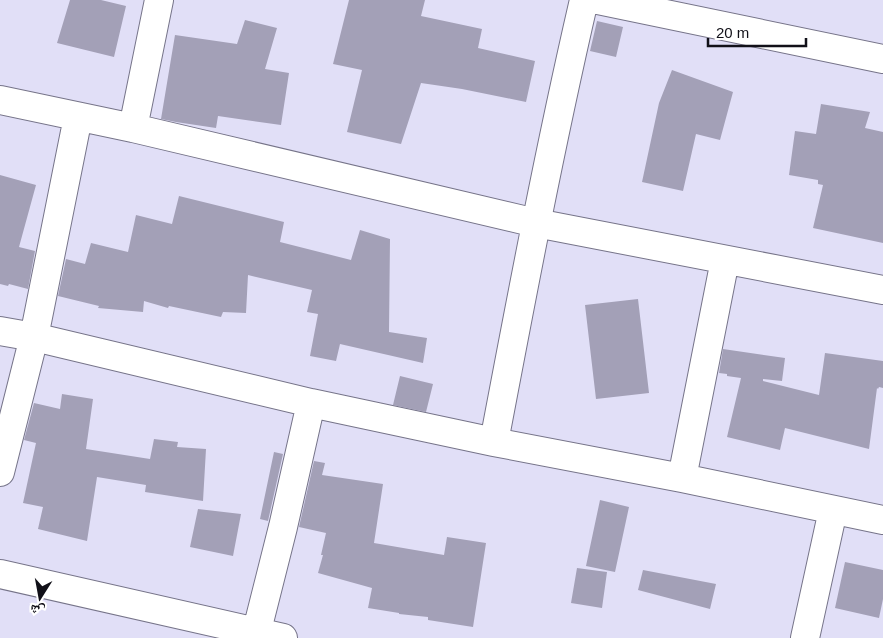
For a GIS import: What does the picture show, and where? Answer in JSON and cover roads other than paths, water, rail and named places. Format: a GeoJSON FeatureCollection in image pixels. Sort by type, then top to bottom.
{"type":"FeatureCollection","features":[{"type":"Feature","properties":{"kind":"street"},"geometry":{"type":"LineString","coordinates":[[133,128],[159,0]]}},
{"type":"Feature","properties":{"kind":"street"},"geometry":{"type":"LineString","coordinates":[[494,442],[536,223],[584,0]]}},
{"type":"Feature","properties":{"kind":"street"},"geometry":{"type":"LineString","coordinates":[[598,0],[883,59]]}},
{"type":"Feature","properties":{"kind":"street"},"geometry":{"type":"LineString","coordinates":[[0,100],[133,128],[536,223],[883,290]]}},
{"type":"Feature","properties":{"kind":"street"},"geometry":{"type":"LineString","coordinates":[[0,472],[34,338],[78,117]]}},
{"type":"Feature","properties":{"kind":"street"},"geometry":{"type":"LineString","coordinates":[[682,478],[725,260]]}},
{"type":"Feature","properties":{"kind":"street"},"geometry":{"type":"LineString","coordinates":[[0,331],[311,403],[494,442],[682,478],[883,520]]}},
{"type":"Feature","properties":{"kind":"street"},"geometry":{"type":"LineString","coordinates":[[256,635],[284,527],[311,403]]}},
{"type":"Feature","properties":{"kind":"street"},"geometry":{"type":"LineString","coordinates":[[806,638],[833,510]]}},
{"type":"Feature","properties":{"kind":"street"},"geometry":{"type":"LineString","coordinates":[[0,574],[256,635],[283,638]]}}]}
